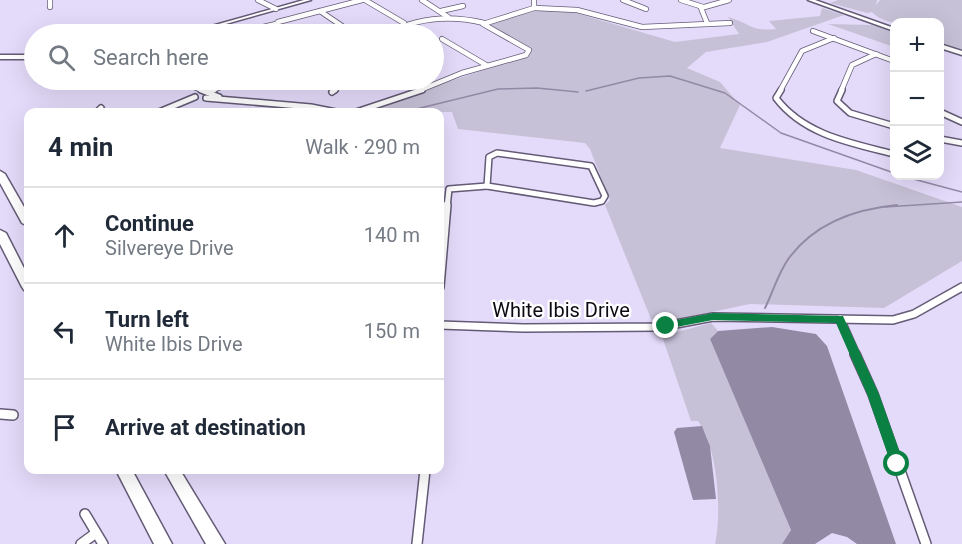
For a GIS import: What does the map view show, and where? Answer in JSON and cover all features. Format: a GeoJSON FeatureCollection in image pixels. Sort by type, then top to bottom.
{"type":"FeatureCollection","features":[{"type":"Feature","properties":{"kind":"highway"},"geometry":{"type":"LineString","coordinates":[[0,174],[24,216]]}},
{"type":"Feature","properties":{"kind":"highway"},"geometry":{"type":"LineString","coordinates":[[0,233],[24,279]]}},
{"type":"Feature","properties":{"kind":"highway"},"geometry":{"type":"LineString","coordinates":[[126,474],[163,544]]}},
{"type":"Feature","properties":{"kind":"highway"},"geometry":{"type":"LineString","coordinates":[[174,474],[216,544]]}},
{"type":"Feature","properties":{"kind":"main road"},"geometry":{"type":"LineString","coordinates":[[222,24],[309,0]]}},
{"type":"Feature","properties":{"kind":"main road"},"geometry":{"type":"LineString","coordinates":[[810,0],[890,29]]}},
{"type":"Feature","properties":{"kind":"main road"},"geometry":{"type":"LineString","coordinates":[[944,48],[962,53]]}},
{"type":"Feature","properties":{"kind":"main road"},"geometry":{"type":"LineString","coordinates":[[0,57],[24,57]]}},
{"type":"Feature","properties":{"kind":"street"},"geometry":{"type":"LineString","coordinates":[[50,0],[50,7]]}},
{"type":"Feature","properties":{"kind":"street"},"geometry":{"type":"LineString","coordinates":[[258,0],[276,9]]}},
{"type":"Feature","properties":{"kind":"street"},"geometry":{"type":"LineString","coordinates":[[276,24],[364,0],[404,23],[448,17],[466,17],[484,23],[536,8],[573,9],[642,27],[708,22],[730,23]]}},
{"type":"Feature","properties":{"kind":"street"},"geometry":{"type":"LineString","coordinates":[[422,0],[448,17]]}},
{"type":"Feature","properties":{"kind":"street"},"geometry":{"type":"LineString","coordinates":[[534,0],[536,8]]}},
{"type":"Feature","properties":{"kind":"street"},"geometry":{"type":"LineString","coordinates":[[623,0],[646,9]]}},
{"type":"Feature","properties":{"kind":"street"},"geometry":{"type":"LineString","coordinates":[[681,0],[703,7],[729,0]]}},
{"type":"Feature","properties":{"kind":"street"},"geometry":{"type":"LineString","coordinates":[[571,1],[573,9]]}},
{"type":"Feature","properties":{"kind":"street"},"geometry":{"type":"LineString","coordinates":[[441,11],[463,6]]}},
{"type":"Feature","properties":{"kind":"street"},"geometry":{"type":"LineString","coordinates":[[703,7],[701,12],[708,22]]}},
{"type":"Feature","properties":{"kind":"street"},"geometry":{"type":"LineString","coordinates":[[320,11],[339,24]]}},
{"type":"Feature","properties":{"kind":"street"},"geometry":{"type":"LineString","coordinates":[[444,77],[480,69],[486,65],[499,64],[530,52],[484,26],[484,23]]}},
{"type":"Feature","properties":{"kind":"street"},"geometry":{"type":"LineString","coordinates":[[813,31],[890,59]]}},
{"type":"Feature","properties":{"kind":"street"},"geometry":{"type":"LineString","coordinates":[[834,38],[802,51],[776,98],[795,117],[817,132],[890,153]]}},
{"type":"Feature","properties":{"kind":"street"},"geometry":{"type":"LineString","coordinates":[[444,40],[486,65]]}},
{"type":"Feature","properties":{"kind":"street"},"geometry":{"type":"LineString","coordinates":[[876,54],[852,65],[837,101],[850,113],[890,125]]}},
{"type":"Feature","properties":{"kind":"street"},"geometry":{"type":"LineString","coordinates":[[185,90],[203,98],[322,108]]}},
{"type":"Feature","properties":{"kind":"street"},"geometry":{"type":"LineString","coordinates":[[201,90],[224,99]]}},
{"type":"Feature","properties":{"kind":"street"},"geometry":{"type":"LineString","coordinates":[[168,108],[214,90]]}},
{"type":"Feature","properties":{"kind":"street"},"geometry":{"type":"LineString","coordinates":[[368,108],[421,90]]}},
{"type":"Feature","properties":{"kind":"street"},"geometry":{"type":"LineString","coordinates":[[177,108],[203,98],[209,92]]}},
{"type":"Feature","properties":{"kind":"street"},"geometry":{"type":"LineString","coordinates":[[944,113],[953,116],[962,123]]}},
{"type":"Feature","properties":{"kind":"street"},"geometry":{"type":"LineString","coordinates":[[944,140],[962,143]]}},
{"type":"Feature","properties":{"kind":"street"},"geometry":{"type":"LineString","coordinates":[[444,243],[449,189],[487,186],[594,203],[602,201],[605,196],[591,166],[497,153],[489,157],[487,186]]}},
{"type":"Feature","properties":{"kind":"street","name":"White Ibis Drive"},"geometry":{"type":"LineString","coordinates":[[444,325],[524,328],[660,327],[713,316],[893,320],[914,314],[962,287]]}},
{"type":"Feature","properties":{"kind":"street"},"geometry":{"type":"LineString","coordinates":[[840,319],[873,394],[926,544]]}},
{"type":"Feature","properties":{"kind":"street"},"geometry":{"type":"LineString","coordinates":[[0,414],[13,415]]}},
{"type":"Feature","properties":{"kind":"street"},"geometry":{"type":"LineString","coordinates":[[417,544],[424,474]]}},
{"type":"Feature","properties":{"kind":"street"},"geometry":{"type":"LineString","coordinates":[[85,514],[103,544]]}},
{"type":"Feature","properties":{"kind":"street"},"geometry":{"type":"LineString","coordinates":[[81,544],[96,534]]}},
{"type":"Feature","properties":{"kind":"shaded area"},"geometry":{"type":"Polygon","coordinates":[[[838,0],[877,0],[876,5],[880,0],[962,0],[962,50],[944,43],[944,18],[890,18],[890,22],[872,12],[867,13],[830,3],[838,0]]]}},
{"type":"Feature","properties":{"kind":"shaded area"},"geometry":{"type":"Polygon","coordinates":[[[822,8],[844,15],[767,42],[706,52],[687,68],[720,82],[740,105],[720,148],[856,170],[962,207],[962,261],[884,308],[750,304],[664,322],[651,319],[605,205],[610,200],[590,149],[585,143],[458,129],[452,112],[444,112],[444,108],[371,108],[423,90],[444,90],[444,83],[529,55],[532,49],[486,25],[535,9],[569,11],[675,42],[739,34],[728,17],[756,28],[768,30],[776,29],[769,21],[820,16],[822,8]]]}},
{"type":"Feature","properties":{"kind":"shaded area"},"geometry":{"type":"Polygon","coordinates":[[[828,24],[872,25],[890,32],[890,46],[828,24]]]}},
{"type":"Feature","properties":{"kind":"shaded area"},"geometry":{"type":"Polygon","coordinates":[[[711,323],[718,331],[710,339],[791,530],[782,544],[715,544],[718,498],[710,447],[698,421],[691,421],[662,336],[711,323]]]}},
{"type":"Feature","properties":{"kind":"shaded area"},"geometry":{"type":"Polygon","coordinates":[[[772,327],[816,334],[827,346],[896,544],[857,544],[847,537],[832,533],[815,544],[782,544],[791,530],[710,339],[718,331],[772,327]]]}},
{"type":"Feature","properties":{"kind":"shaded area"},"geometry":{"type":"Polygon","coordinates":[[[702,426],[710,446],[716,499],[693,500],[674,432],[677,428],[702,426]]]}},
{"type":"Feature","properties":{"kind":"waterway"},"geometry":{"type":"LineString","coordinates":[[586,91],[639,78],[670,76],[725,93],[781,133],[890,172]]}},
{"type":"Feature","properties":{"kind":"waterway"},"geometry":{"type":"LineString","coordinates":[[420,108],[498,89],[537,88],[578,92]]}},
{"type":"Feature","properties":{"kind":"waterway"},"geometry":{"type":"LineString","coordinates":[[917,180],[962,192]]}},
{"type":"Feature","properties":{"kind":"waterway"},"geometry":{"type":"LineString","coordinates":[[885,207],[962,202]]}},
{"type":"Feature","properties":{"kind":"waterway"},"geometry":{"type":"LineString","coordinates":[[765,308],[785,264],[799,246],[811,236],[851,214],[897,205]]}},
{"type":"Feature","properties":{"kind":"route"},"geometry":{"type":"LineString","coordinates":[[666,326],[713,316],[840,319],[873,394],[897,464]]}}]}
